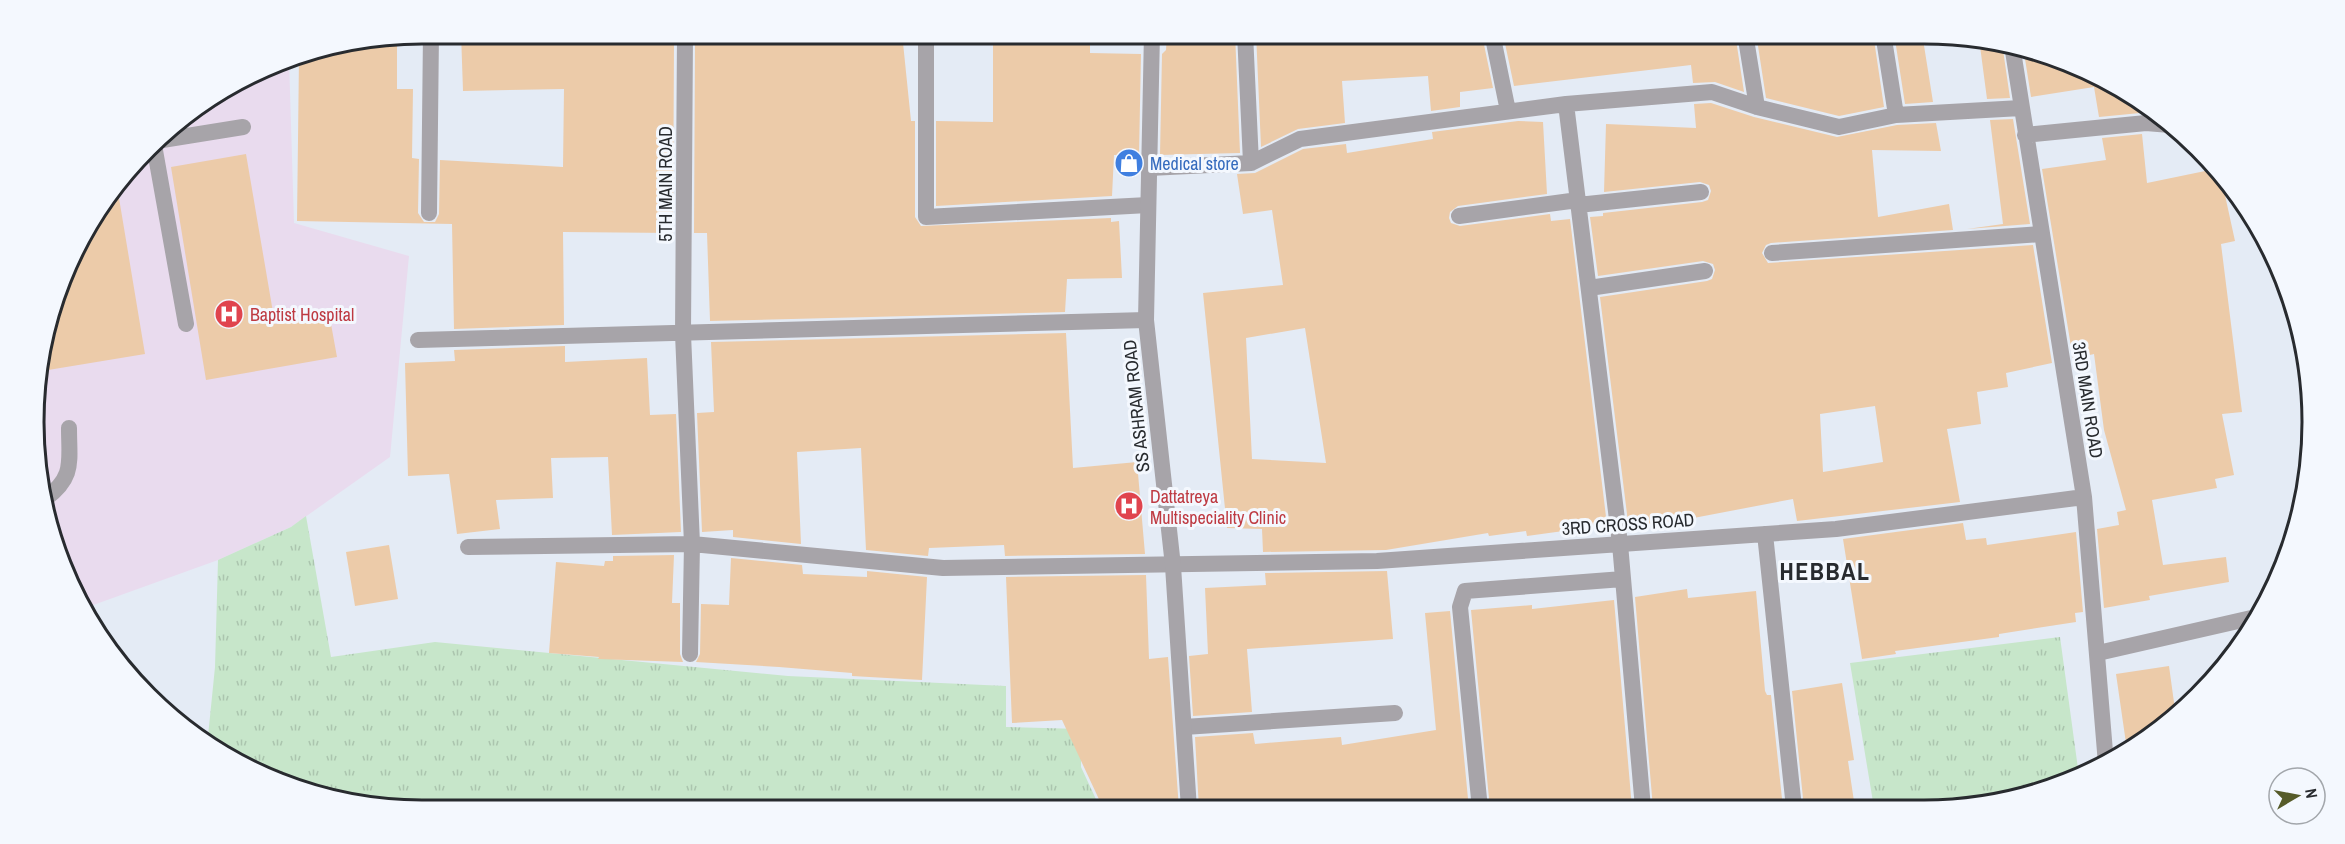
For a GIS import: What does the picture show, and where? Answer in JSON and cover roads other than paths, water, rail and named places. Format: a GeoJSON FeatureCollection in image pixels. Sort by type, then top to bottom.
{"type":"FeatureCollection","features":[{"type":"Feature","properties":{"kind":"street"},"geometry":{"type":"LineString","coordinates":[[429,213],[431,44]]}},
{"type":"Feature","properties":{"kind":"street","name":"5TH MAIN ROAD"},"geometry":{"type":"LineString","coordinates":[[685,44],[683,334],[692,544],[690,654]]}},
{"type":"Feature","properties":{"kind":"street"},"geometry":{"type":"LineString","coordinates":[[926,44],[926,217],[1148,205]]}},
{"type":"Feature","properties":{"kind":"street","name":"SS ASHRAM ROAD"},"geometry":{"type":"LineString","coordinates":[[1152,44],[1146,320],[1173,566],[1188,800]]}},
{"type":"Feature","properties":{"kind":"street"},"geometry":{"type":"LineString","coordinates":[[1246,44],[1251,163]]}},
{"type":"Feature","properties":{"kind":"street"},"geometry":{"type":"LineString","coordinates":[[1494,44],[1508,111]]}},
{"type":"Feature","properties":{"kind":"street"},"geometry":{"type":"LineString","coordinates":[[1747,44],[1757,107]]}},
{"type":"Feature","properties":{"kind":"street"},"geometry":{"type":"LineString","coordinates":[[1885,44],[1896,116]]}},
{"type":"Feature","properties":{"kind":"street","name":"3RD MAIN ROAD"},"geometry":{"type":"LineString","coordinates":[[2013,54],[2084,497],[2105,753]]}},
{"type":"Feature","properties":{"kind":"street"},"geometry":{"type":"LineString","coordinates":[[1149,168],[1251,163],[1300,139],[1566,104],[1712,92],[1757,107],[1839,127],[1896,116],[2021,108]]}},
{"type":"Feature","properties":{"kind":"street"},"geometry":{"type":"LineString","coordinates":[[1566,104],[1620,544],[1642,800]]}},
{"type":"Feature","properties":{"kind":"street"},"geometry":{"type":"LineString","coordinates":[[2025,135],[2155,124]]}},
{"type":"Feature","properties":{"kind":"street"},"geometry":{"type":"LineString","coordinates":[[170,139],[243,127]]}},
{"type":"Feature","properties":{"kind":"street"},"geometry":{"type":"LineString","coordinates":[[155,153],[186,324]]}},
{"type":"Feature","properties":{"kind":"street"},"geometry":{"type":"LineString","coordinates":[[1458,216],[1578,202],[1701,192]]}},
{"type":"Feature","properties":{"kind":"street"},"geometry":{"type":"LineString","coordinates":[[1772,253],[2041,234]]}},
{"type":"Feature","properties":{"kind":"street"},"geometry":{"type":"LineString","coordinates":[[1588,288],[1705,271]]}},
{"type":"Feature","properties":{"kind":"street"},"geometry":{"type":"LineString","coordinates":[[418,340],[1146,320]]}},
{"type":"Feature","properties":{"kind":"street"},"geometry":{"type":"LineString","coordinates":[[51,495],[58,490],[68,475],[69,428]]}},
{"type":"Feature","properties":{"kind":"street","name":"3RD CROSS ROAD"},"geometry":{"type":"LineString","coordinates":[[468,547],[692,544],[944,568],[1377,561],[1836,529],[2084,497]]}},
{"type":"Feature","properties":{"kind":"street"},"geometry":{"type":"LineString","coordinates":[[1765,534],[1793,800]]}},
{"type":"Feature","properties":{"kind":"street"},"geometry":{"type":"LineString","coordinates":[[1479,800],[1460,607],[1465,591],[1623,579]]}},
{"type":"Feature","properties":{"kind":"street"},"geometry":{"type":"LineString","coordinates":[[2098,652],[2246,619]]}},
{"type":"Feature","properties":{"kind":"street"},"geometry":{"type":"LineString","coordinates":[[1184,727],[1395,712]]}},
{"type":"Feature","properties":{"kind":"place","name":"Medical store"},"geometry":{"type":"Point","coordinates":[1129,163]}},
{"type":"Feature","properties":{"kind":"place","name":"Baptist Hospital"},"geometry":{"type":"Point","coordinates":[229,314]}},
{"type":"Feature","properties":{"kind":"place","name":"Dattatreya Multispeciality Clinic"},"geometry":{"type":"Point","coordinates":[1129,506]}},
{"type":"Feature","properties":{"kind":"district","name":"HEBBAL"},"geometry":{"type":"Point","coordinates":[1825,571]}}]}
